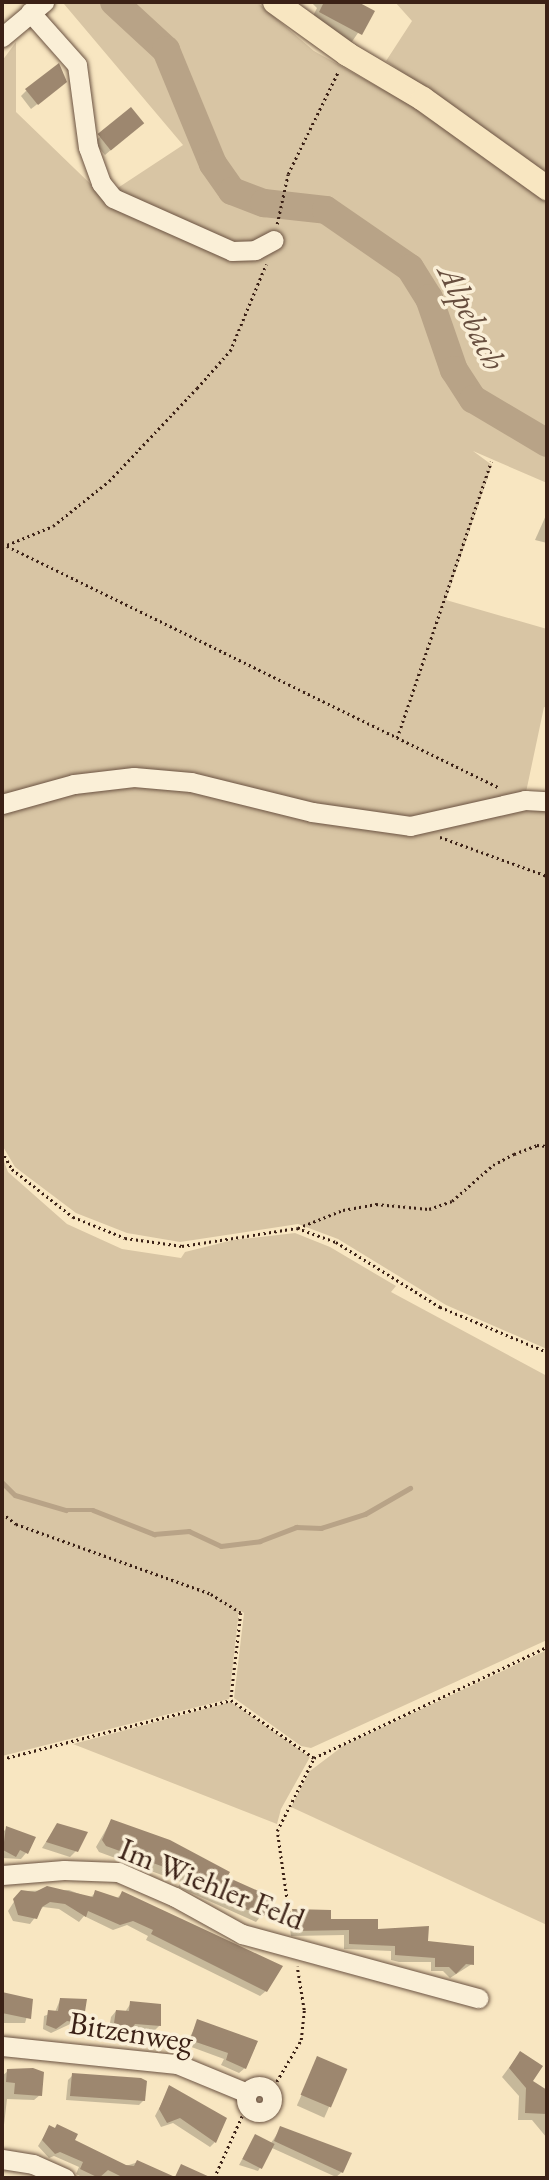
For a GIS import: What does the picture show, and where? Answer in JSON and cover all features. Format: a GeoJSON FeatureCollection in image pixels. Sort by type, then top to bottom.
{"type":"FeatureCollection","features":[{"type":"Feature","properties":{"kind":"main road"},"geometry":{"type":"LineString","coordinates":[[275,2],[347,54],[423,99],[547,188]]}},
{"type":"Feature","properties":{"kind":"street"},"geometry":{"type":"LineString","coordinates":[[2,37],[37,7],[77,65],[88,147],[101,183],[114,198],[232,251],[255,250],[274,240]]}},
{"type":"Feature","properties":{"kind":"street"},"geometry":{"type":"LineString","coordinates":[[2,804],[74,784],[134,777],[191,782],[312,812],[410,827],[525,800],[547,801]]}},
{"type":"Feature","properties":{"kind":"street","name":"Im Wiehler Feld"},"geometry":{"type":"LineString","coordinates":[[2,1875],[64,1870],[118,1872],[175,1896],[242,1934],[478,1998]]}},
{"type":"Feature","properties":{"kind":"street","name":"Bitzenweg"},"geometry":{"type":"LineString","coordinates":[[2,2046],[177,2064],[247,2100],[262,2085],[271,2091]]}},
{"type":"Feature","properties":{"kind":"street"},"geometry":{"type":"LineString","coordinates":[[2,2159],[33,2164],[65,2178]]}},
{"type":"Feature","properties":{"kind":"path"},"geometry":{"type":"LineString","coordinates":[[279,215],[288,174],[347,54]]}},
{"type":"Feature","properties":{"kind":"path"},"geometry":{"type":"LineString","coordinates":[[2,547],[53,526],[109,481],[230,351],[274,240]]}},
{"type":"Feature","properties":{"kind":"path"},"geometry":{"type":"LineString","coordinates":[[397,738],[491,462]]}},
{"type":"Feature","properties":{"kind":"path"},"geometry":{"type":"LineString","coordinates":[[7,546],[525,800]]}},
{"type":"Feature","properties":{"kind":"path"},"geometry":{"type":"LineString","coordinates":[[410,827],[547,876]]}},
{"type":"Feature","properties":{"kind":"path"},"geometry":{"type":"LineString","coordinates":[[2,1151],[12,1169],[73,1217],[125,1238],[182,1246],[297,1228],[343,1210],[376,1204],[429,1209],[452,1201],[493,1165],[537,1145],[547,1146]]}},
{"type":"Feature","properties":{"kind":"path"},"geometry":{"type":"LineString","coordinates":[[297,1228],[336,1242],[440,1307],[547,1352]]}},
{"type":"Feature","properties":{"kind":"path"},"geometry":{"type":"LineString","coordinates":[[2,1513],[16,1524],[211,1594],[241,1613],[232,1700]]}},
{"type":"Feature","properties":{"kind":"path"},"geometry":{"type":"LineString","coordinates":[[271,2091],[301,2040],[304,2010],[277,1831],[314,1758],[547,1647]]}},
{"type":"Feature","properties":{"kind":"path"},"geometry":{"type":"LineString","coordinates":[[2,1759],[232,1700],[314,1758]]}},
{"type":"Feature","properties":{"kind":"path"},"geometry":{"type":"LineString","coordinates":[[214,2178],[247,2100]]}},
{"type":"Feature","properties":{"kind":"shaded area"},"geometry":{"type":"Polygon","coordinates":[[[257,2],[314,51],[432,117],[547,203],[547,483],[473,451],[492,465],[446,600],[547,629],[547,708],[544,707],[525,797],[402,818],[123,770],[2,794],[2,61],[16,42],[16,112],[104,197],[183,145],[64,4],[257,2]]]}},
{"type":"Feature","properties":{"kind":"shaded area"},"geometry":{"type":"Polygon","coordinates":[[[395,2],[547,2],[547,177],[521,154],[386,61],[412,21],[395,2]]]}},
{"type":"Feature","properties":{"kind":"shaded area"},"geometry":{"type":"Polygon","coordinates":[[[190,786],[409,830],[547,803],[547,1349],[446,1305],[338,1239],[298,1224],[180,1242],[127,1233],[76,1213],[15,1167],[2,1145],[2,807],[77,787],[190,786]]]}},
{"type":"Feature","properties":{"kind":"shaded area"},"geometry":{"type":"Polygon","coordinates":[[[2,1156],[8,1172],[67,1224],[122,1249],[181,1258],[185,1252],[233,1240],[295,1233],[330,1247],[396,1286],[391,1292],[547,1376],[547,1640],[311,1748],[301,1746],[234,1698],[244,1613],[239,1610],[229,1699],[2,1756],[2,1156]]]}},
{"type":"Feature","properties":{"kind":"shaded area"},"geometry":{"type":"Polygon","coordinates":[[[547,1650],[547,1925],[291,1807],[310,1771],[343,1746],[547,1650]]]}},
{"type":"Feature","properties":{"kind":"shaded area"},"geometry":{"type":"Polygon","coordinates":[[[231,1702],[310,1757],[281,1809],[277,1824],[73,1744],[231,1702]]]}},
{"type":"Feature","properties":{"kind":"building"},"geometry":{"type":"Polygon","coordinates":[[[324,2],[358,2],[375,11],[362,35],[319,12],[324,2]]]}},
{"type":"Feature","properties":{"kind":"building"},"geometry":{"type":"Polygon","coordinates":[[[59,63],[67,82],[38,105],[25,89],[59,63]]]}},
{"type":"Feature","properties":{"kind":"building"},"geometry":{"type":"Polygon","coordinates":[[[131,107],[144,123],[111,150],[98,134],[131,107]]]}},
{"type":"Feature","properties":{"kind":"building"},"geometry":{"type":"Polygon","coordinates":[[[111,1819],[170,1840],[230,1872],[227,1877],[272,1897],[264,1916],[216,1898],[184,1880],[186,1875],[106,1846],[102,1840],[111,1819]]]}},
{"type":"Feature","properties":{"kind":"building"},"geometry":{"type":"Polygon","coordinates":[[[57,1823],[88,1832],[78,1852],[46,1842],[57,1823]]]}},
{"type":"Feature","properties":{"kind":"building"},"geometry":{"type":"Polygon","coordinates":[[[6,1826],[36,1837],[28,1854],[20,1850],[16,1857],[3,1850],[6,1826]]]}},
{"type":"Feature","properties":{"kind":"building"},"geometry":{"type":"Polygon","coordinates":[[[47,1886],[93,1897],[95,1890],[119,1898],[122,1891],[283,1966],[267,1992],[151,1934],[153,1930],[133,1921],[120,1925],[88,1911],[86,1917],[65,1904],[50,1902],[42,1907],[37,1919],[18,1915],[13,1899],[21,1890],[35,1892],[47,1886]]]}},
{"type":"Feature","properties":{"kind":"building"},"geometry":{"type":"Polygon","coordinates":[[[292,1909],[331,1910],[331,1919],[378,1919],[378,1929],[429,1926],[428,1941],[474,1946],[474,1965],[466,1964],[456,1974],[449,1967],[435,1967],[435,1958],[395,1955],[395,1946],[349,1944],[349,1930],[296,1931],[292,1909]]]}},
{"type":"Feature","properties":{"kind":"building"},"geometry":{"type":"Polygon","coordinates":[[[2,1992],[33,1999],[31,2019],[2,2013],[2,1992]]]}},
{"type":"Feature","properties":{"kind":"building"},"geometry":{"type":"Polygon","coordinates":[[[60,1998],[87,1999],[84,2018],[79,2023],[67,2021],[56,2029],[46,2025],[48,2010],[58,2011],[60,1998]]]}},
{"type":"Feature","properties":{"kind":"building"},"geometry":{"type":"Polygon","coordinates":[[[130,2001],[161,2004],[161,2026],[135,2024],[130,2031],[114,2023],[116,2010],[129,2011],[130,2001]]]}},
{"type":"Feature","properties":{"kind":"building"},"geometry":{"type":"Polygon","coordinates":[[[197,2019],[258,2041],[246,2069],[226,2060],[228,2053],[190,2040],[197,2019]]]}},
{"type":"Feature","properties":{"kind":"building"},"geometry":{"type":"Polygon","coordinates":[[[520,2051],[543,2066],[533,2081],[547,2090],[547,2114],[525,2113],[526,2088],[509,2068],[520,2051]]]}},
{"type":"Feature","properties":{"kind":"building"},"geometry":{"type":"Polygon","coordinates":[[[317,2056],[347,2069],[331,2108],[301,2095],[317,2056]]]}},
{"type":"Feature","properties":{"kind":"building"},"geometry":{"type":"Polygon","coordinates":[[[33,2068],[44,2072],[42,2096],[14,2094],[15,2083],[6,2082],[7,2069],[33,2068]]]}},
{"type":"Feature","properties":{"kind":"building"},"geometry":{"type":"Polygon","coordinates":[[[72,2073],[141,2078],[147,2081],[145,2101],[70,2096],[72,2073]]]}},
{"type":"Feature","properties":{"kind":"building"},"geometry":{"type":"Polygon","coordinates":[[[169,2085],[227,2118],[216,2143],[180,2118],[167,2123],[159,2109],[169,2085]]]}},
{"type":"Feature","properties":{"kind":"building"},"geometry":{"type":"Polygon","coordinates":[[[57,2124],[78,2134],[75,2140],[126,2165],[134,2166],[137,2160],[175,2177],[181,2164],[212,2178],[124,2178],[108,2170],[99,2178],[80,2169],[83,2162],[60,2152],[55,2154],[42,2140],[49,2125],[55,2128],[57,2124]]]}},
{"type":"Feature","properties":{"kind":"building"},"geometry":{"type":"Polygon","coordinates":[[[280,2126],[352,2153],[343,2173],[274,2141],[280,2126]]]}},
{"type":"Feature","properties":{"kind":"building"},"geometry":{"type":"Polygon","coordinates":[[[255,2134],[275,2144],[262,2169],[242,2159],[255,2134]]]}},
{"type":"Feature","properties":{"kind":"waterway","name":"Alpebach"},"geometry":{"type":"LineString","coordinates":[[114,2],[166,50],[213,164],[232,191],[264,203],[326,210],[410,268],[429,298],[454,370],[473,399],[547,443]]}},
{"type":"Feature","properties":{"kind":"waterway"},"geometry":{"type":"LineString","coordinates":[[2,1482],[15,1495],[66,1510],[93,1510],[154,1534],[189,1531],[221,1546],[260,1541],[296,1527],[321,1528],[365,1514],[410,1488]]}}]}
